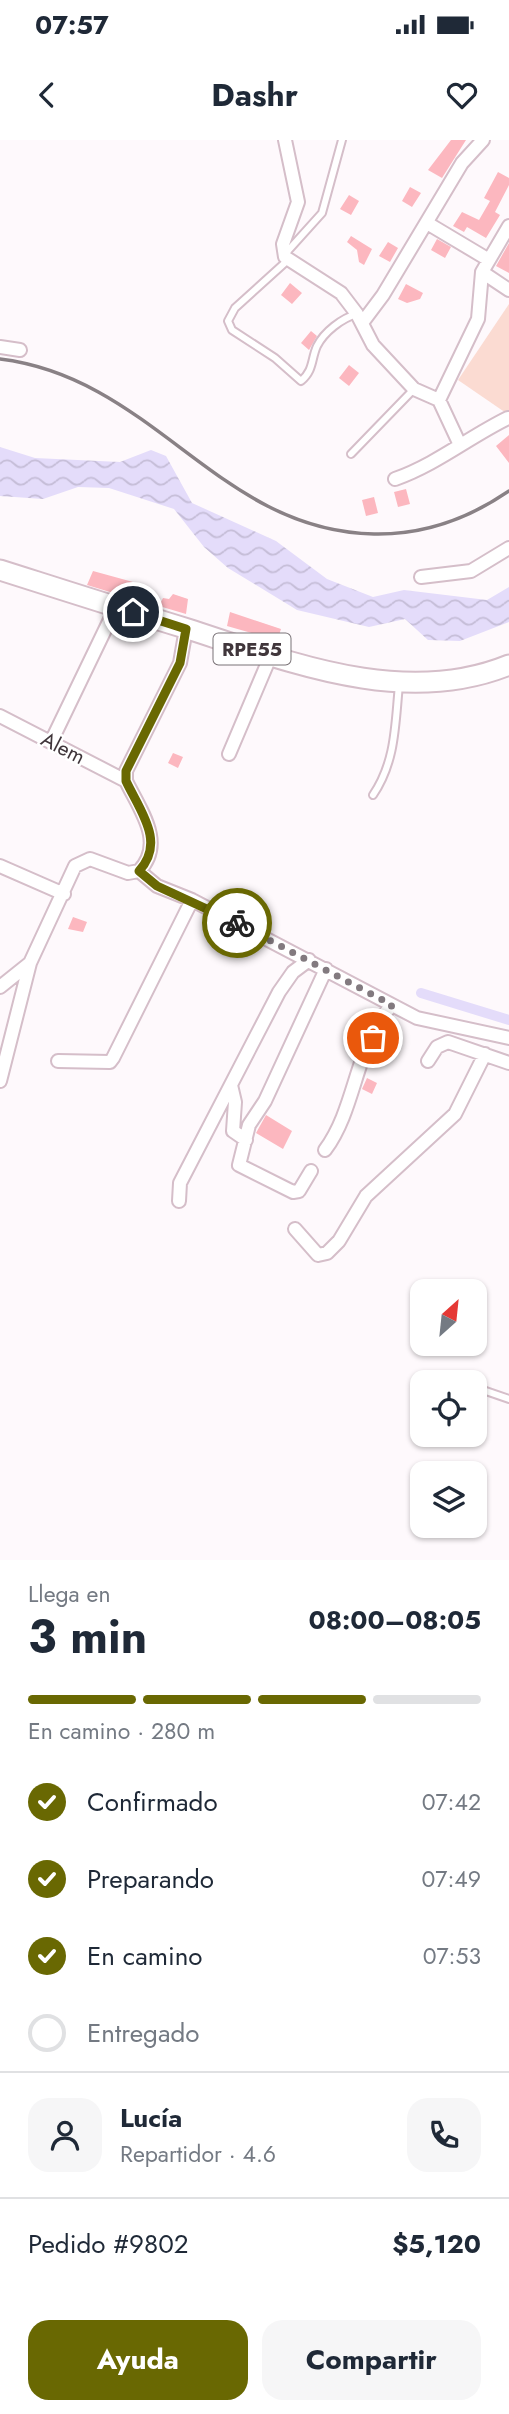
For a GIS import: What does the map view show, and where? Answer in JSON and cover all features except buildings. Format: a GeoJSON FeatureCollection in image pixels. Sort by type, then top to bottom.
{"type":"FeatureCollection","features":[{"type":"Feature","properties":{"kind":"main road","name":"RPE55"},"geometry":{"type":"LineString","coordinates":[[0,570],[342,675],[399,683],[450,680],[509,665]]}},
{"type":"Feature","properties":{"kind":"street"},"geometry":{"type":"LineString","coordinates":[[285,140],[298,202],[283,244],[286,258],[334,286],[360,318],[373,345],[414,389],[439,400],[460,445]]}},
{"type":"Feature","properties":{"kind":"street"},"geometry":{"type":"LineString","coordinates":[[360,318],[383,295],[462,163],[483,140]]}},
{"type":"Feature","properties":{"kind":"street"},"geometry":{"type":"LineString","coordinates":[[427,223],[486,266],[509,290]]}},
{"type":"Feature","properties":{"kind":"street"},"geometry":{"type":"LineString","coordinates":[[439,400],[478,319],[486,266],[509,226]]}},
{"type":"Feature","properties":{"kind":"street"},"geometry":{"type":"LineString","coordinates":[[0,347],[20,349]]}},
{"type":"Feature","properties":{"kind":"street"},"geometry":{"type":"LineString","coordinates":[[395,479],[431,464],[508,418]]}},
{"type":"Feature","properties":{"kind":"street"},"geometry":{"type":"LineString","coordinates":[[421,577],[471,570],[509,548]]}},
{"type":"Feature","properties":{"kind":"street"},"geometry":{"type":"LineString","coordinates":[[51,742],[116,607]]}},
{"type":"Feature","properties":{"kind":"street"},"geometry":{"type":"LineString","coordinates":[[0,1081],[30,963],[75,866],[90,859],[128,873],[139,871],[152,852],[153,840],[126,781],[130,762],[180,663],[186,629]]}},
{"type":"Feature","properties":{"kind":"street"},"geometry":{"type":"LineString","coordinates":[[229,754],[271,655]]}},
{"type":"Feature","properties":{"kind":"street","name":"Alem"},"geometry":{"type":"LineString","coordinates":[[0,716],[126,781]]}},
{"type":"Feature","properties":{"kind":"street"},"geometry":{"type":"LineString","coordinates":[[0,866],[64,894]]}},
{"type":"Feature","properties":{"kind":"street"},"geometry":{"type":"LineString","coordinates":[[139,871],[157,886],[192,900],[392,1005],[430,1022],[509,1038]]}},
{"type":"Feature","properties":{"kind":"street"},"geometry":{"type":"LineString","coordinates":[[58,1061],[110,1062],[192,900]]}},
{"type":"Feature","properties":{"kind":"street"},"geometry":{"type":"LineString","coordinates":[[179,1201],[180,1183],[286,980],[309,960]]}},
{"type":"Feature","properties":{"kind":"street"},"geometry":{"type":"LineString","coordinates":[[0,987],[30,963]]}},
{"type":"Feature","properties":{"kind":"street"},"geometry":{"type":"LineString","coordinates":[[311,1171],[299,1191],[293,1192],[239,1165],[249,1125],[265,1101],[327,970]]}},
{"type":"Feature","properties":{"kind":"street"},"geometry":{"type":"LineString","coordinates":[[325,1150],[341,1126],[356,1077],[381,1019],[392,1005]]}},
{"type":"Feature","properties":{"kind":"street"},"geometry":{"type":"LineString","coordinates":[[428,1060],[437,1047],[448,1042],[509,1063]]}},
{"type":"Feature","properties":{"kind":"street"},"geometry":{"type":"LineString","coordinates":[[295,1229],[318,1255],[327,1253],[366,1196],[455,1114],[485,1054]]}},
{"type":"Feature","properties":{"kind":"street"},"geometry":{"type":"LineString","coordinates":[[231,1085],[235,1102],[233,1131],[246,1140]]}},
{"type":"Feature","properties":{"kind":"lane"},"geometry":{"type":"LineString","coordinates":[[342,140],[322,213],[286,258],[235,308],[228,321],[232,330],[275,358],[301,381],[314,364],[317,346],[322,339],[343,319],[360,318]]}},
{"type":"Feature","properties":{"kind":"lane"},"geometry":{"type":"LineString","coordinates":[[351,454],[414,389]]}},
{"type":"Feature","properties":{"kind":"lane"},"geometry":{"type":"LineString","coordinates":[[373,795],[389,767],[394,746],[399,683]]}},
{"type":"Feature","properties":{"kind":"lane"},"geometry":{"type":"LineString","coordinates":[[487,1391],[509,1399]]}},
{"type":"Feature","properties":{"kind":"shaded area"},"geometry":{"type":"Polygon","coordinates":[[[509,304],[509,415],[458,380],[509,304]]]}},
{"type":"Feature","properties":{"kind":"water"},"geometry":{"type":"Polygon","coordinates":[[[0,447],[35,458],[120,462],[151,450],[166,456],[192,503],[276,541],[327,579],[373,597],[404,590],[487,600],[509,587],[509,622],[460,641],[428,640],[405,619],[369,627],[297,610],[228,568],[204,547],[174,509],[109,488],[78,487],[43,499],[0,496],[0,447]]]}},
{"type":"Feature","properties":{"kind":"waterway"},"geometry":{"type":"LineString","coordinates":[[421,993],[509,1020]]}},
{"type":"Feature","properties":{"kind":"railway"},"geometry":{"type":"LineString","coordinates":[[0,359],[54,372],[102,394],[228,482],[272,508],[319,526],[374,534],[411,532],[462,517],[509,491]]}},
{"type":"Feature","properties":{"kind":"way so far"},"geometry":{"type":"LineString","coordinates":[[237,923],[392,1005],[381,1019],[373,1038]]}},
{"type":"Feature","properties":{"kind":"route"},"geometry":{"type":"LineString","coordinates":[[133,612],[186,629],[180,663],[126,771],[126,781],[153,840],[152,852],[139,871],[157,886],[237,923]]}}]}
